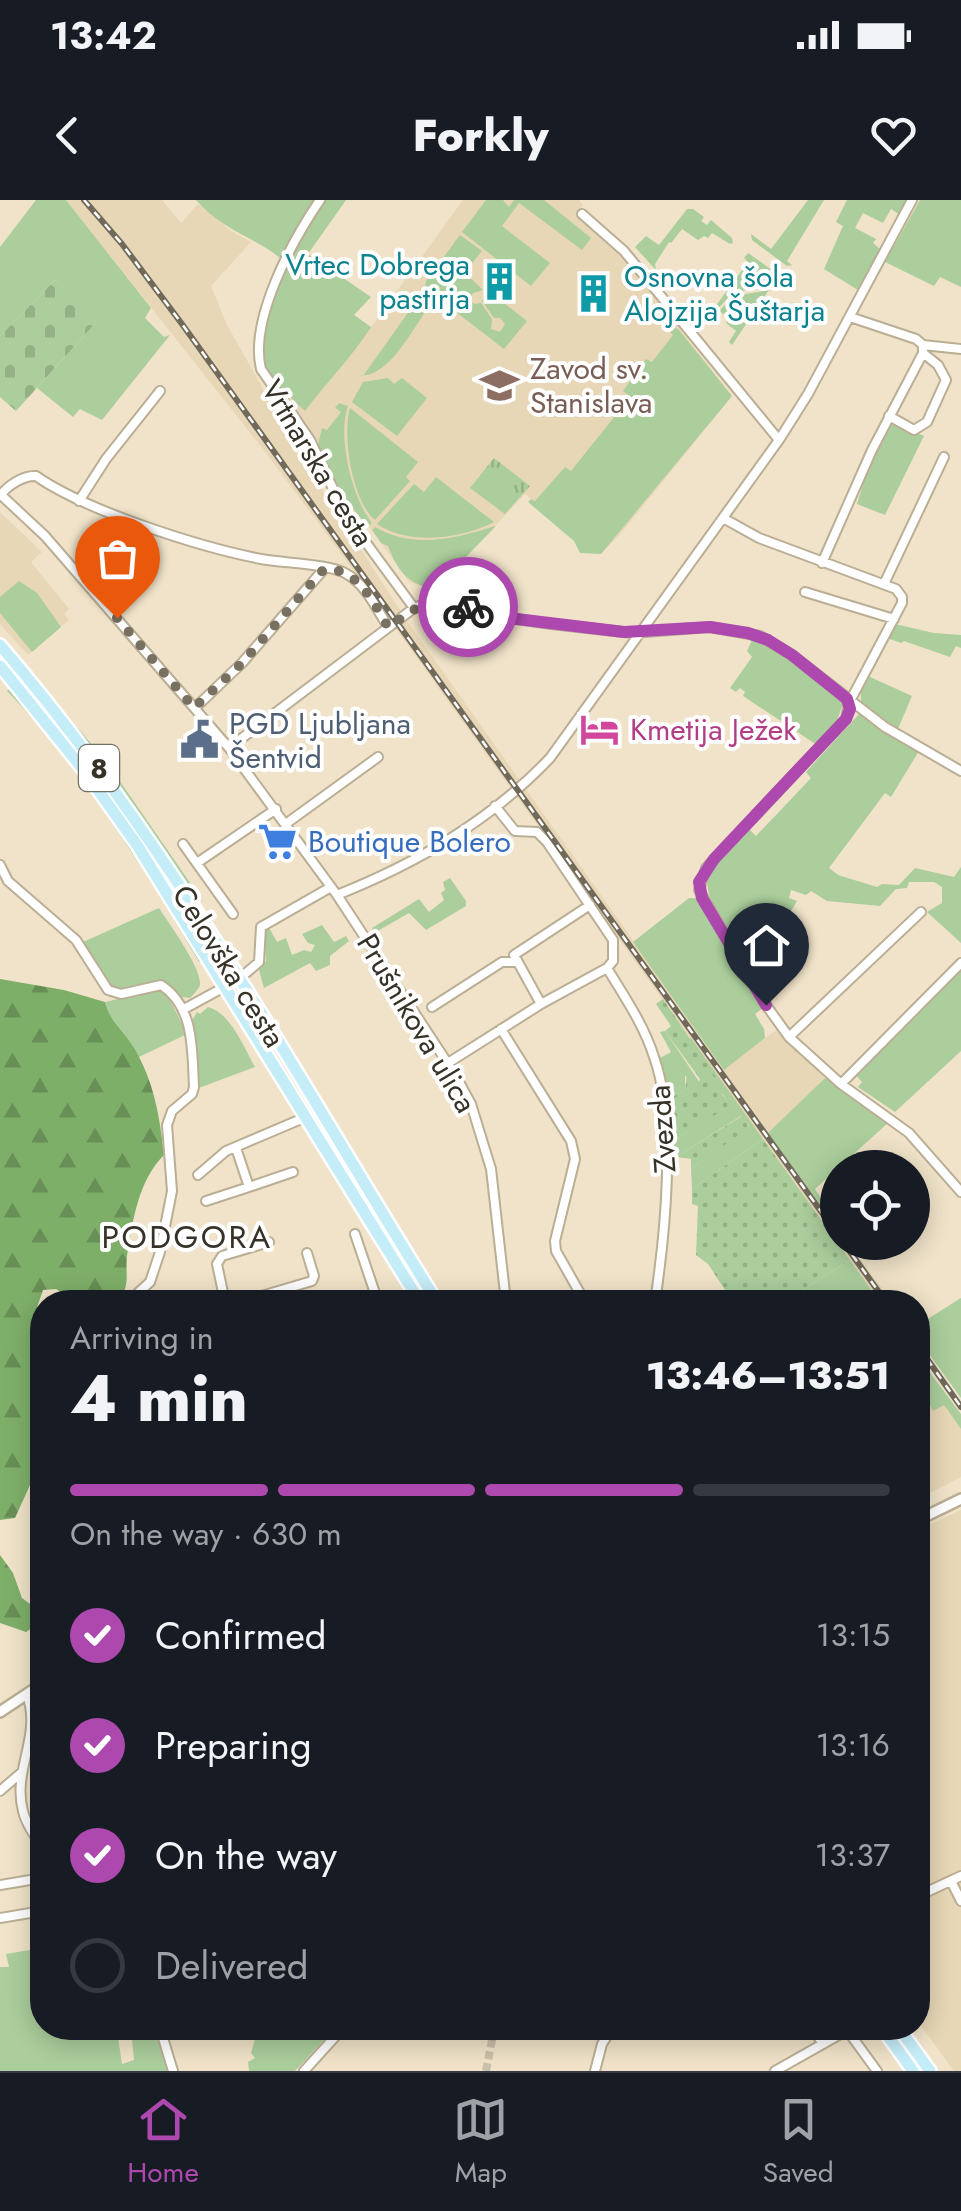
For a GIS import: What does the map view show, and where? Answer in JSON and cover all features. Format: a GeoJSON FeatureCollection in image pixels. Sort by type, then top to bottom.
{"type":"FeatureCollection","features":[{"type":"Feature","properties":{"kind":"main road","name":"Celovška cesta"},"geometry":{"type":"LineString","coordinates":[[0,645],[116,791],[239,979],[429,1290]]}},
{"type":"Feature","properties":{"kind":"main road","name":"Celovška cesta"},"geometry":{"type":"LineString","coordinates":[[0,666],[86,773],[137,845],[413,1290]]}},
{"type":"Feature","properties":{"kind":"main road"},"geometry":{"type":"LineString","coordinates":[[891,2040],[913,2071]]}},
{"type":"Feature","properties":{"kind":"main road"},"geometry":{"type":"LineString","coordinates":[[908,2040],[930,2071]]}},
{"type":"Feature","properties":{"kind":"street","name":"Vrtnarska cesta"},"geometry":{"type":"LineString","coordinates":[[320,200],[282,266],[260,327],[258,358],[261,369],[310,440],[345,514],[414,608]]}},
{"type":"Feature","properties":{"kind":"street"},"geometry":{"type":"LineString","coordinates":[[184,1009],[239,979],[260,962],[261,927],[450,841],[550,758],[779,440],[912,200]]}},
{"type":"Feature","properties":{"kind":"street"},"geometry":{"type":"LineString","coordinates":[[582,214],[624,251],[779,440]]}},
{"type":"Feature","properties":{"kind":"street"},"geometry":{"type":"LineString","coordinates":[[850,317],[916,339],[946,380],[926,422],[914,430],[890,416]]}},
{"type":"Feature","properties":{"kind":"street"},"geometry":{"type":"LineString","coordinates":[[923,349],[961,350]]}},
{"type":"Feature","properties":{"kind":"street"},"geometry":{"type":"LineString","coordinates":[[822,562],[923,349]]}},
{"type":"Feature","properties":{"kind":"street"},"geometry":{"type":"LineString","coordinates":[[79,501],[106,459],[160,391]]}},
{"type":"Feature","properties":{"kind":"street"},"geometry":{"type":"LineString","coordinates":[[884,584],[944,457]]}},
{"type":"Feature","properties":{"kind":"street"},"geometry":{"type":"LineString","coordinates":[[0,494],[30,475],[36,476],[79,501],[176,535],[245,555],[340,571],[358,582],[388,627]]}},
{"type":"Feature","properties":{"kind":"street","name":"Prušnikova ulica"},"geometry":{"type":"LineString","coordinates":[[0,494],[45,536],[229,748],[287,823],[448,1064],[471,1104],[491,1170],[505,1290]]}},
{"type":"Feature","properties":{"kind":"street"},"geometry":{"type":"LineString","coordinates":[[723,518],[759,538],[896,589],[902,596],[846,719],[714,859],[699,882],[702,898],[789,1038],[840,1084],[909,1133],[961,1192]]}},
{"type":"Feature","properties":{"kind":"street"},"geometry":{"type":"LineString","coordinates":[[194,708],[242,663],[324,569]]}},
{"type":"Feature","properties":{"kind":"street"},"geometry":{"type":"LineString","coordinates":[[805,592],[894,619]]}},
{"type":"Feature","properties":{"kind":"street"},"geometry":{"type":"LineString","coordinates":[[229,748],[414,608],[437,599],[508,618],[642,632],[710,627],[760,636],[792,655],[850,703],[961,771]]}},
{"type":"Feature","properties":{"kind":"street"},"geometry":{"type":"LineString","coordinates":[[287,823],[378,757]]}},
{"type":"Feature","properties":{"kind":"street"},"geometry":{"type":"LineString","coordinates":[[448,1064],[613,961],[614,940],[547,842],[537,832],[512,828],[495,806]]}},
{"type":"Feature","properties":{"kind":"street"},"geometry":{"type":"LineString","coordinates":[[197,863],[276,809]]}},
{"type":"Feature","properties":{"kind":"street"},"geometry":{"type":"LineString","coordinates":[[183,844],[233,914]]}},
{"type":"Feature","properties":{"kind":"street"},"geometry":{"type":"LineString","coordinates":[[0,864],[8,882],[76,940],[108,990],[121,994],[161,985],[184,1009],[192,1043],[194,1088],[172,1111],[167,1125],[172,1191],[160,1252],[150,1282],[141,1290]]}},
{"type":"Feature","properties":{"kind":"street"},"geometry":{"type":"LineString","coordinates":[[541,1004],[516,962],[516,952],[590,905]]}},
{"type":"Feature","properties":{"kind":"street"},"geometry":{"type":"LineString","coordinates":[[789,1038],[921,912]]}},
{"type":"Feature","properties":{"kind":"street"},"geometry":{"type":"LineString","coordinates":[[432,1007],[502,962],[516,962]]}},
{"type":"Feature","properties":{"kind":"street"},"geometry":{"type":"LineString","coordinates":[[840,1084],[961,963]]}},
{"type":"Feature","properties":{"kind":"street","name":"Zvezda"},"geometry":{"type":"LineString","coordinates":[[606,968],[648,1044],[662,1085],[666,1206],[656,1290]]}},
{"type":"Feature","properties":{"kind":"street"},"geometry":{"type":"LineString","coordinates":[[501,1029],[571,1141],[574,1159],[556,1252],[578,1290]]}},
{"type":"Feature","properties":{"kind":"street"},"geometry":{"type":"LineString","coordinates":[[198,1175],[226,1152],[306,1117]]}},
{"type":"Feature","properties":{"kind":"street"},"geometry":{"type":"LineString","coordinates":[[236,1148],[248,1187]]}},
{"type":"Feature","properties":{"kind":"street"},"geometry":{"type":"LineString","coordinates":[[206,1201],[292,1172]]}},
{"type":"Feature","properties":{"kind":"street"},"geometry":{"type":"LineString","coordinates":[[356,1234],[374,1290]]}},
{"type":"Feature","properties":{"kind":"street"},"geometry":{"type":"LineString","coordinates":[[222,1290],[217,1264],[222,1256],[269,1242]]}},
{"type":"Feature","properties":{"kind":"street"},"geometry":{"type":"LineString","coordinates":[[282,1290],[312,1281],[307,1252]]}},
{"type":"Feature","properties":{"kind":"street"},"geometry":{"type":"LineString","coordinates":[[930,1514],[961,1499]]}},
{"type":"Feature","properties":{"kind":"street"},"geometry":{"type":"LineString","coordinates":[[0,1712],[30,1693]]}},
{"type":"Feature","properties":{"kind":"street"},"geometry":{"type":"LineString","coordinates":[[27,1695],[30,1705]]}},
{"type":"Feature","properties":{"kind":"street"},"geometry":{"type":"LineString","coordinates":[[30,1737],[22,1772],[24,1814],[30,1825]]}},
{"type":"Feature","properties":{"kind":"street"},"geometry":{"type":"LineString","coordinates":[[0,1791],[22,1772]]}},
{"type":"Feature","properties":{"kind":"street"},"geometry":{"type":"LineString","coordinates":[[930,1891],[961,1876]]}},
{"type":"Feature","properties":{"kind":"street"},"geometry":{"type":"LineString","coordinates":[[0,1885],[30,1880]]}},
{"type":"Feature","properties":{"kind":"street"},"geometry":{"type":"LineString","coordinates":[[951,1881],[961,1901]]}},
{"type":"Feature","properties":{"kind":"street"},"geometry":{"type":"LineString","coordinates":[[0,1918],[30,1913]]}},
{"type":"Feature","properties":{"kind":"street"},"geometry":{"type":"LineString","coordinates":[[164,2040],[173,2071]]}},
{"type":"Feature","properties":{"kind":"street"},"geometry":{"type":"LineString","coordinates":[[304,2071],[332,2040]]}},
{"type":"Feature","properties":{"kind":"street"},"geometry":{"type":"LineString","coordinates":[[595,2071],[604,2040]]}},
{"type":"Feature","properties":{"kind":"street"},"geometry":{"type":"LineString","coordinates":[[820,2040],[823,2044]]}},
{"type":"Feature","properties":{"kind":"street"},"geometry":{"type":"LineString","coordinates":[[775,2071],[829,2040]]}},
{"type":"Feature","properties":{"kind":"street"},"geometry":{"type":"LineString","coordinates":[[854,2040],[876,2071]]}},
{"type":"Feature","properties":{"kind":"shaded area"},"geometry":{"type":"Polygon","coordinates":[[[66,200],[162,200],[181,223],[198,204],[251,242],[211,286],[227,325],[305,463],[407,621],[724,1069],[778,1029],[825,1078],[768,1133],[820,1205],[820,1219],[263,449],[66,200]]]}},
{"type":"Feature","properties":{"kind":"shaded area","name":"Zavod sv. Stanislava"},"geometry":{"type":"Polygon","coordinates":[[[463,200],[579,200],[583,205],[575,215],[627,261],[732,396],[601,554],[525,494],[435,590],[409,582],[372,530],[349,507],[314,441],[269,374],[300,335],[354,315],[371,327],[463,200]]]}},
{"type":"Feature","properties":{"kind":"shaded area"},"geometry":{"type":"Polygon","coordinates":[[[0,512],[42,552],[31,562],[69,609],[64,614],[69,620],[28,655],[0,624],[0,512]]]}},
{"type":"Feature","properties":{"kind":"shaded area"},"geometry":{"type":"Polygon","coordinates":[[[850,1260],[861,1260],[883,1290],[871,1290],[850,1260]]]}},
{"type":"Feature","properties":{"kind":"shaded area"},"geometry":{"type":"Polygon","coordinates":[[[930,1405],[944,1405],[961,1429],[961,1477],[930,1493],[930,1405]]]}},
{"type":"Feature","properties":{"kind":"shaded area"},"geometry":{"type":"Polygon","coordinates":[[[961,1510],[961,2071],[954,2071],[930,2038],[930,1524],[961,1510]]]}},
{"type":"Feature","properties":{"kind":"green space"},"geometry":{"type":"Polygon","coordinates":[[[36,200],[66,200],[151,308],[145,318],[164,337],[170,335],[102,420],[80,409],[73,417],[37,388],[99,319],[55,280],[0,336],[0,247],[36,200]]]}},
{"type":"Feature","properties":{"kind":"green space"},"geometry":{"type":"Polygon","coordinates":[[[196,200],[317,200],[280,258],[215,218],[196,200]]]}},
{"type":"Feature","properties":{"kind":"green space"},"geometry":{"type":"Polygon","coordinates":[[[324,200],[346,200],[308,254],[371,297],[354,315],[371,327],[305,411],[272,377],[262,347],[270,303],[280,279],[324,200]]]}},
{"type":"Feature","properties":{"kind":"green space"},"geometry":{"type":"Polygon","coordinates":[[[486,200],[503,200],[509,207],[514,200],[544,200],[591,238],[582,250],[519,203],[502,226],[550,263],[531,286],[462,232],[486,200]]]}},
{"type":"Feature","properties":{"kind":"green space"},"geometry":{"type":"Polygon","coordinates":[[[808,200],[824,200],[787,261],[792,265],[787,266],[752,240],[751,234],[771,249],[808,200]]]}},
{"type":"Feature","properties":{"kind":"green space"},"geometry":{"type":"Polygon","coordinates":[[[847,200],[908,200],[900,215],[891,209],[883,223],[863,213],[855,228],[876,239],[873,243],[880,249],[858,290],[824,269],[843,226],[836,222],[847,200]]]}},
{"type":"Feature","properties":{"kind":"green space"},"geometry":{"type":"Polygon","coordinates":[[[920,200],[961,200],[961,287],[940,277],[934,286],[885,262],[920,200]]]}},
{"type":"Feature","properties":{"kind":"green space"},"geometry":{"type":"Polygon","coordinates":[[[687,209],[704,217],[701,221],[707,225],[711,220],[733,243],[712,233],[698,240],[682,229],[655,264],[656,270],[635,247],[646,236],[659,245],[687,209]]]}},
{"type":"Feature","properties":{"kind":"green space"},"geometry":{"type":"Polygon","coordinates":[[[460,235],[482,251],[468,268],[455,261],[448,270],[455,276],[463,271],[483,290],[473,293],[470,299],[474,304],[481,303],[492,319],[491,329],[500,332],[505,324],[494,318],[482,301],[487,290],[527,321],[504,349],[425,288],[426,281],[460,235]]]}},
{"type":"Feature","properties":{"kind":"green space"},"geometry":{"type":"Polygon","coordinates":[[[748,253],[772,270],[765,286],[732,293],[702,327],[699,327],[690,319],[701,326],[748,262],[744,258],[748,253]]]}},
{"type":"Feature","properties":{"kind":"green space"},"geometry":{"type":"Polygon","coordinates":[[[776,273],[779,275],[732,345],[729,342],[736,331],[726,323],[729,318],[719,311],[733,296],[764,291],[776,273]]]}},
{"type":"Feature","properties":{"kind":"green space"},"geometry":{"type":"Polygon","coordinates":[[[55,280],[100,318],[16,411],[0,397],[0,336],[55,280]]]}},
{"type":"Feature","properties":{"kind":"green space"},"geometry":{"type":"Polygon","coordinates":[[[417,300],[428,308],[388,362],[364,375],[417,300]]]}},
{"type":"Feature","properties":{"kind":"green space"},"geometry":{"type":"Polygon","coordinates":[[[671,327],[678,329],[732,396],[601,554],[580,553],[574,541],[528,502],[535,501],[565,467],[571,471],[615,416],[619,418],[634,400],[623,391],[646,359],[652,362],[673,335],[671,327]]]}},
{"type":"Feature","properties":{"kind":"green space"},"geometry":{"type":"Polygon","coordinates":[[[388,378],[394,384],[402,378],[427,398],[397,436],[352,402],[363,382],[388,378]]]}},
{"type":"Feature","properties":{"kind":"green space"},"geometry":{"type":"Polygon","coordinates":[[[339,403],[348,406],[345,450],[358,499],[372,523],[368,526],[339,487],[318,444],[322,428],[327,430],[341,412],[335,408],[339,403]]]}},
{"type":"Feature","properties":{"kind":"green space"},"geometry":{"type":"Polygon","coordinates":[[[350,408],[418,462],[406,477],[410,481],[375,520],[360,498],[351,467],[347,434],[350,408]]]}},
{"type":"Feature","properties":{"kind":"green space"},"geometry":{"type":"Polygon","coordinates":[[[896,424],[924,436],[885,515],[857,504],[887,427],[896,424]]]}},
{"type":"Feature","properties":{"kind":"green space"},"geometry":{"type":"Polygon","coordinates":[[[494,458],[530,486],[505,514],[470,488],[494,458]]]}},
{"type":"Feature","properties":{"kind":"green space"},"geometry":{"type":"Polygon","coordinates":[[[436,477],[494,522],[466,533],[435,538],[404,535],[377,524],[414,484],[424,492],[436,477]]]}},
{"type":"Feature","properties":{"kind":"green space"},"geometry":{"type":"Polygon","coordinates":[[[496,526],[437,591],[406,576],[388,546],[372,530],[375,527],[405,538],[435,540],[496,526]]]}},
{"type":"Feature","properties":{"kind":"green space"},"geometry":{"type":"Polygon","coordinates":[[[19,581],[37,593],[61,627],[32,652],[0,613],[0,597],[19,581]]]}},
{"type":"Feature","properties":{"kind":"green space"},"geometry":{"type":"Polygon","coordinates":[[[895,624],[961,635],[961,648],[956,646],[950,657],[887,638],[895,624]]]}},
{"type":"Feature","properties":{"kind":"green space"},"geometry":{"type":"Polygon","coordinates":[[[753,638],[787,655],[843,703],[837,721],[817,745],[743,696],[745,692],[740,688],[736,692],[730,688],[752,657],[747,651],[753,638]]]}},
{"type":"Feature","properties":{"kind":"green space"},"geometry":{"type":"Polygon","coordinates":[[[868,676],[912,696],[897,731],[861,704],[861,691],[868,676]]]}},
{"type":"Feature","properties":{"kind":"green space"},"geometry":{"type":"Polygon","coordinates":[[[9,689],[40,721],[84,779],[206,962],[199,962],[86,786],[9,689]]]}},
{"type":"Feature","properties":{"kind":"green space"},"geometry":{"type":"Polygon","coordinates":[[[859,714],[919,751],[891,797],[885,793],[829,868],[838,875],[877,887],[899,885],[915,868],[954,877],[961,867],[961,943],[927,912],[942,903],[942,887],[934,882],[909,882],[907,888],[896,889],[880,906],[827,901],[811,891],[806,895],[791,890],[789,898],[797,901],[791,911],[742,950],[710,897],[710,875],[749,829],[756,836],[811,778],[806,772],[859,714]]]}},
{"type":"Feature","properties":{"kind":"green space"},"geometry":{"type":"Polygon","coordinates":[[[78,728],[108,764],[202,900],[187,888],[78,728]]]}},
{"type":"Feature","properties":{"kind":"green space"},"geometry":{"type":"Polygon","coordinates":[[[450,878],[466,906],[426,930],[409,913],[374,933],[372,928],[419,899],[429,912],[444,900],[443,882],[450,878]]]}},
{"type":"Feature","properties":{"kind":"green space"},"geometry":{"type":"Polygon","coordinates":[[[689,898],[696,898],[763,1008],[755,1014],[765,1038],[724,1070],[633,942],[689,898]]]}},
{"type":"Feature","properties":{"kind":"green space"},"geometry":{"type":"Polygon","coordinates":[[[159,908],[191,957],[199,977],[199,987],[190,998],[181,997],[161,983],[129,990],[109,987],[83,942],[159,908]]]}},
{"type":"Feature","properties":{"kind":"green space"},"geometry":{"type":"Polygon","coordinates":[[[322,925],[334,942],[346,936],[349,941],[330,956],[330,965],[316,971],[310,963],[264,988],[259,970],[266,961],[264,928],[268,926],[277,942],[286,938],[292,955],[304,950],[311,952],[315,945],[302,934],[322,925]]]}},
{"type":"Feature","properties":{"kind":"green space"},"geometry":{"type":"Polygon","coordinates":[[[961,965],[961,1051],[895,1112],[858,1087],[862,1082],[854,1073],[961,965]]]}},
{"type":"Feature","properties":{"kind":"green space"},"geometry":{"type":"Polygon","coordinates":[[[0,979],[105,1002],[147,1073],[164,1155],[148,1177],[138,1202],[124,1290],[30,1290],[30,1485],[15,1518],[0,1520],[0,979]]]}},
{"type":"Feature","properties":{"kind":"green space"},"geometry":{"type":"Polygon","coordinates":[[[156,990],[167,994],[187,1034],[139,1057],[107,1012],[105,1002],[156,990]]]}},
{"type":"Feature","properties":{"kind":"green space"},"geometry":{"type":"Polygon","coordinates":[[[663,999],[731,1105],[674,1140],[674,1114],[668,1113],[667,1100],[685,1090],[687,1074],[699,1082],[700,1079],[665,1031],[671,1026],[656,1004],[663,999]]]}},
{"type":"Feature","properties":{"kind":"green space"},"geometry":{"type":"Polygon","coordinates":[[[244,1004],[423,1290],[392,1248],[244,1004]]]}},
{"type":"Feature","properties":{"kind":"green space"},"geometry":{"type":"Polygon","coordinates":[[[208,1007],[224,1016],[255,1067],[196,1089],[193,1019],[208,1007]]]}},
{"type":"Feature","properties":{"kind":"green space"},"geometry":{"type":"Polygon","coordinates":[[[665,1031],[700,1083],[685,1076],[685,1090],[667,1100],[658,1059],[671,1052],[660,1032],[665,1031]]]}},
{"type":"Feature","properties":{"kind":"green space"},"geometry":{"type":"Polygon","coordinates":[[[691,1038],[763,1139],[692,1189],[691,1169],[749,1126],[741,1116],[676,1157],[672,1154],[674,1140],[730,1105],[688,1040],[691,1038]]]}},
{"type":"Feature","properties":{"kind":"green space"},"geometry":{"type":"Polygon","coordinates":[[[825,1078],[889,1122],[858,1150],[820,1150],[820,1184],[815,1189],[820,1205],[768,1133],[825,1078]]]}},
{"type":"Feature","properties":{"kind":"green space"},"geometry":{"type":"Polygon","coordinates":[[[742,1116],[749,1127],[691,1169],[691,1159],[676,1157],[742,1116]]]}},
{"type":"Feature","properties":{"kind":"green space"},"geometry":{"type":"Polygon","coordinates":[[[763,1139],[820,1218],[820,1260],[850,1260],[802,1290],[725,1290],[708,1264],[696,1255],[698,1206],[692,1204],[692,1189],[763,1139]]]}},
{"type":"Feature","properties":{"kind":"green space"},"geometry":{"type":"Polygon","coordinates":[[[850,1260],[871,1290],[802,1290],[850,1260]]]}},
{"type":"Feature","properties":{"kind":"green space"},"geometry":{"type":"Polygon","coordinates":[[[961,1298],[961,1398],[930,1355],[930,1317],[961,1298]]]}},
{"type":"Feature","properties":{"kind":"green space"},"geometry":{"type":"Polygon","coordinates":[[[930,1373],[961,1414],[961,1429],[944,1405],[933,1411],[930,1373]]]}},
{"type":"Feature","properties":{"kind":"green space"},"geometry":{"type":"Polygon","coordinates":[[[0,1555],[13,1573],[22,1598],[30,1604],[30,1629],[26,1632],[0,1623],[0,1555]]]}},
{"type":"Feature","properties":{"kind":"green space"},"geometry":{"type":"Polygon","coordinates":[[[30,1950],[30,2040],[118,2040],[122,2064],[134,2060],[132,2040],[161,2040],[170,2071],[0,2071],[0,1967],[9,1967],[6,1954],[30,1950]]]}},
{"type":"Feature","properties":{"kind":"green space"},"geometry":{"type":"Polygon","coordinates":[[[255,2040],[324,2040],[295,2071],[249,2071],[248,2062],[255,2058],[251,2053],[255,2040]]]}},
{"type":"Feature","properties":{"kind":"tunnel"},"geometry":{"type":"LineString","coordinates":[[486,2071],[492,2040]]}},
{"type":"Feature","properties":{"kind":"railway"},"geometry":{"type":"LineString","coordinates":[[84,200],[182,324],[820,1210]]}},
{"type":"Feature","properties":{"kind":"railway"},"geometry":{"type":"LineString","coordinates":[[856,1260],[877,1290]]}},
{"type":"Feature","properties":{"kind":"railway"},"geometry":{"type":"LineString","coordinates":[[930,1363],[961,1407]]}},
{"type":"Feature","properties":{"kind":"way so far"},"geometry":{"type":"LineString","coordinates":[[117,618],[194,708],[242,663],[324,569],[340,571],[358,582],[388,627],[429,600],[468,607]]}},
{"type":"Feature","properties":{"kind":"place","name":"Vrtec Dobrega pastirja"},"geometry":{"type":"Point","coordinates":[500,281]}},
{"type":"Feature","properties":{"kind":"place","name":"Osnovna šola Alojzija Šuštarja"},"geometry":{"type":"Point","coordinates":[594,293]}},
{"type":"Feature","properties":{"kind":"place","name":"Zavod sv. Stanislava"},"geometry":{"type":"Point","coordinates":[500,385]}},
{"type":"Feature","properties":{"kind":"place","name":"Kmetija Ježek"},"geometry":{"type":"Point","coordinates":[600,729]}},
{"type":"Feature","properties":{"kind":"place","name":"PGD Ljubljana Šentvid"},"geometry":{"type":"Point","coordinates":[199,740]}},
{"type":"Feature","properties":{"kind":"place","name":"Boutique Bolero"},"geometry":{"type":"Point","coordinates":[278,841]}},
{"type":"Feature","properties":{"kind":"district","name":"PODGORA"},"geometry":{"type":"Point","coordinates":[187,1237]}},
{"type":"Feature","properties":{"kind":"route"},"geometry":{"type":"LineString","coordinates":[[468,607],[508,618],[632,633],[710,627],[760,636],[792,655],[850,703],[846,719],[702,872],[699,882],[702,898],[766,1005]]}}]}
